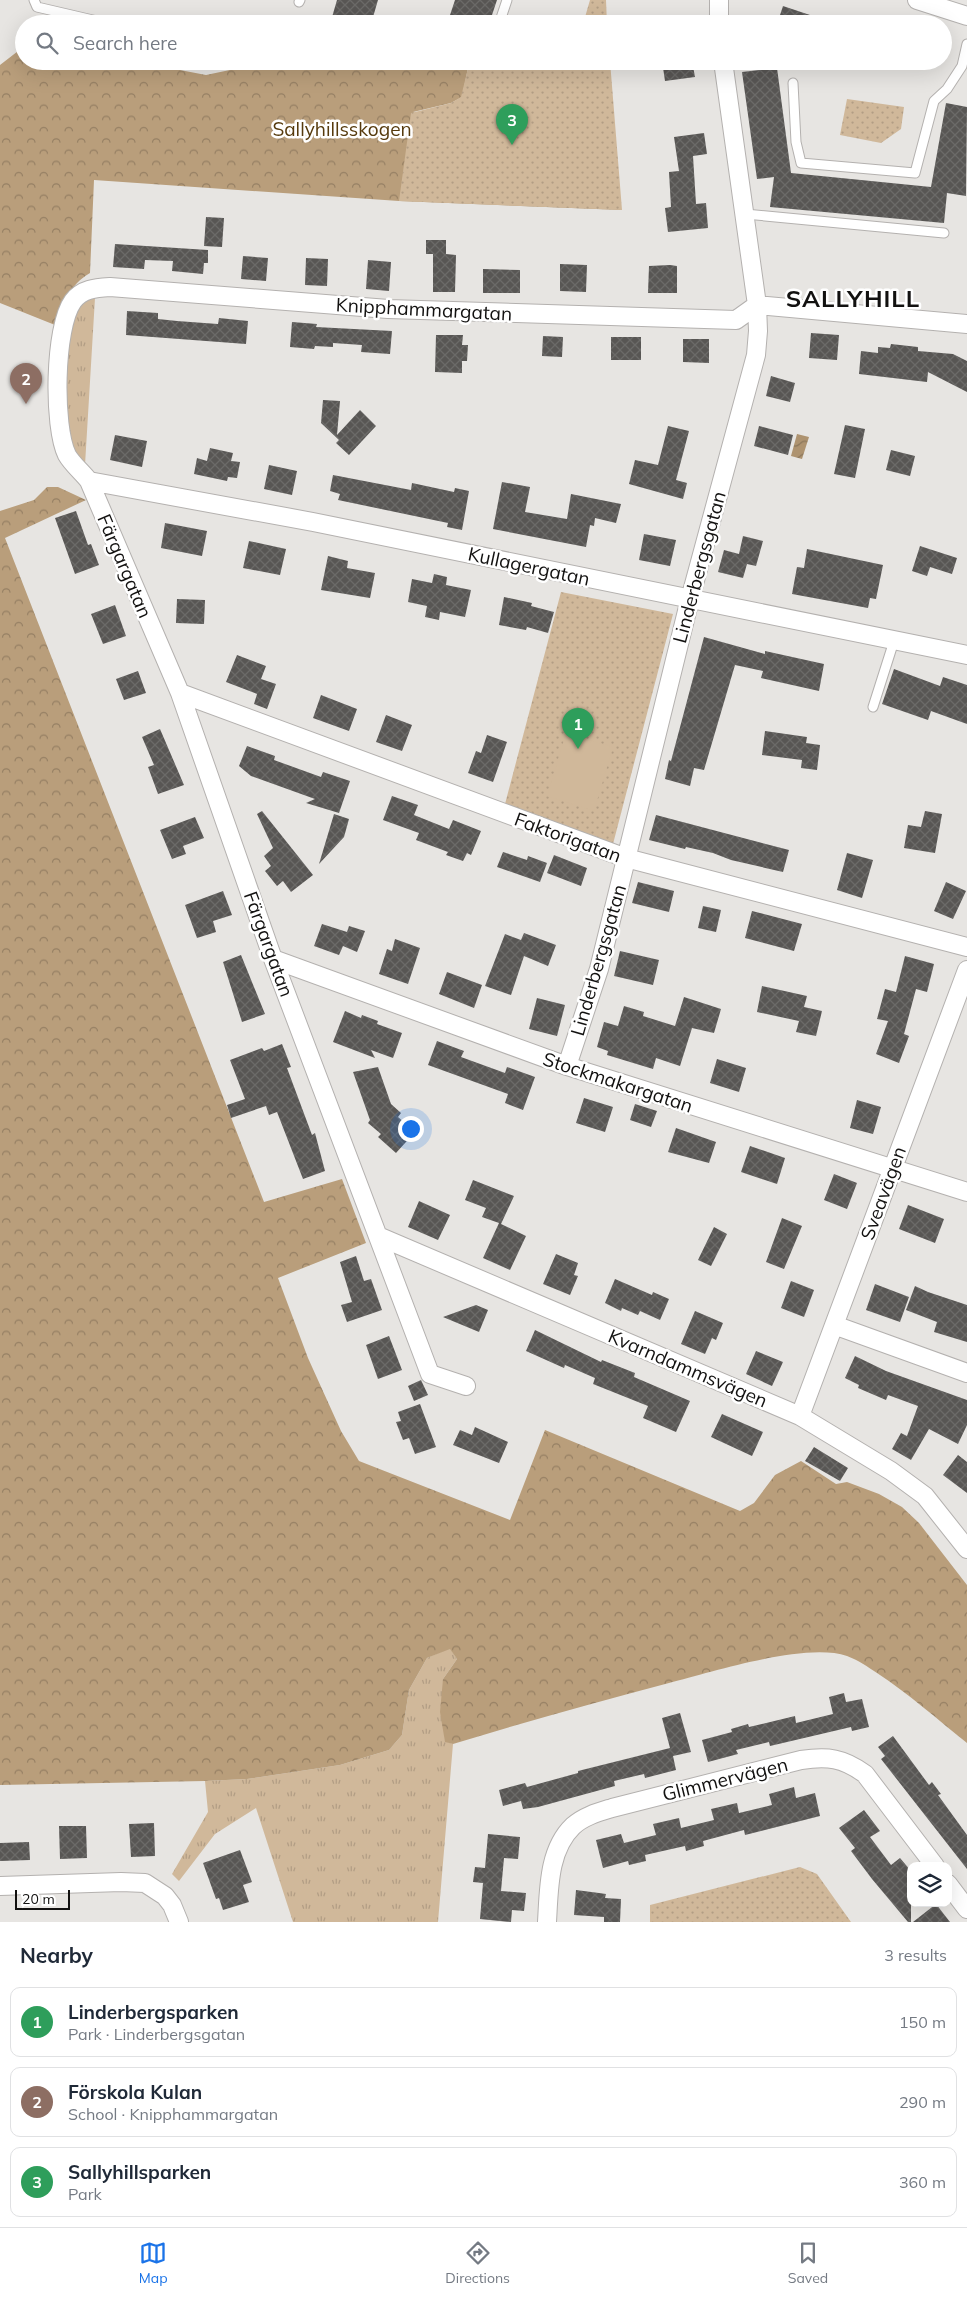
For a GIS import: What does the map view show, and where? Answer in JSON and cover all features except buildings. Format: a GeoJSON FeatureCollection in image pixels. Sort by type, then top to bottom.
{"type":"FeatureCollection","features":[{"type":"Feature","properties":{"kind":"street"},"geometry":{"type":"LineString","coordinates":[[719,0],[719,15]]}},
{"type":"Feature","properties":{"kind":"street"},"geometry":{"type":"LineString","coordinates":[[917,0],[967,16]]}},
{"type":"Feature","properties":{"kind":"street","name":"Linderbergsgatan"},"geometry":{"type":"LineString","coordinates":[[567,1066],[599,969],[690,599],[756,355],[758,331],[757,305],[724,70]]}},
{"type":"Feature","properties":{"kind":"street","name":"Knipphammargatan"},"geometry":{"type":"LineString","coordinates":[[89,481],[67,455],[59,426],[58,386],[60,347],[65,320],[72,302],[82,292],[95,288],[110,287],[388,309],[726,320],[736,320],[757,305]]}},
{"type":"Feature","properties":{"kind":"street"},"geometry":{"type":"LineString","coordinates":[[757,305],[967,324]]}},
{"type":"Feature","properties":{"kind":"street","name":"Kullagergatan"},"geometry":{"type":"LineString","coordinates":[[89,481],[323,524],[967,655]]}},
{"type":"Feature","properties":{"kind":"street","name":"Färgargatan"},"geometry":{"type":"LineString","coordinates":[[89,481],[180,693],[273,960],[430,1374],[466,1386]]}},
{"type":"Feature","properties":{"kind":"street","name":"Faktorigatan"},"geometry":{"type":"LineString","coordinates":[[180,693],[626,858],[967,947]]}},
{"type":"Feature","properties":{"kind":"street","name":"Stockmakargatan"},"geometry":{"type":"LineString","coordinates":[[273,960],[567,1066],[967,1192]]}},
{"type":"Feature","properties":{"kind":"street","name":"Sveavägen"},"geometry":{"type":"LineString","coordinates":[[800,1416],[967,970]]}},
{"type":"Feature","properties":{"kind":"street","name":"Kvarndammsvägen"},"geometry":{"type":"LineString","coordinates":[[378,1236],[800,1416],[891,1471],[925,1496],[967,1549]]}},
{"type":"Feature","properties":{"kind":"street"},"geometry":{"type":"LineString","coordinates":[[834,1325],[967,1373]]}},
{"type":"Feature","properties":{"kind":"street","name":"Glimmervägen"},"geometry":{"type":"LineString","coordinates":[[547,1922],[550,1881],[556,1852],[564,1836],[574,1824],[590,1815],[763,1769],[821,1757],[853,1765],[865,1774],[932,1862]]}},
{"type":"Feature","properties":{"kind":"street"},"geometry":{"type":"LineString","coordinates":[[0,1886],[145,1883],[165,1896],[172,1905],[179,1922]]}},
{"type":"Feature","properties":{"kind":"street"},"geometry":{"type":"LineString","coordinates":[[952,1889],[967,1909]]}},
{"type":"Feature","properties":{"kind":"lane"},"geometry":{"type":"LineString","coordinates":[[34,0],[37,7],[71,15]]}},
{"type":"Feature","properties":{"kind":"lane"},"geometry":{"type":"LineString","coordinates":[[502,15],[507,0]]}},
{"type":"Feature","properties":{"kind":"lane"},"geometry":{"type":"LineString","coordinates":[[794,83],[796,142],[801,163],[915,173],[934,101],[948,90],[962,66],[967,44]]}},
{"type":"Feature","properties":{"kind":"lane"},"geometry":{"type":"LineString","coordinates":[[745,214],[944,233]]}},
{"type":"Feature","properties":{"kind":"lane"},"geometry":{"type":"LineString","coordinates":[[873,707],[894,641]]}},
{"type":"Feature","properties":{"kind":"green space"},"geometry":{"type":"Polygon","coordinates":[[[590,0],[606,0],[607,15],[586,15],[590,0]]]}},
{"type":"Feature","properties":{"kind":"green space","name":"Sallyhillsskogen"},"geometry":{"type":"Polygon","coordinates":[[[15,53],[15,70],[180,70],[206,75],[230,70],[468,70],[462,97],[451,103],[413,112],[622,210],[399,201],[94,180],[90,273],[72,289],[55,325],[0,303],[0,65],[15,53]]]}},
{"type":"Feature","properties":{"kind":"green space"},"geometry":{"type":"Polygon","coordinates":[[[468,70],[611,70],[622,210],[399,201],[411,113],[451,103],[461,97],[468,70]]]}},
{"type":"Feature","properties":{"kind":"green space"},"geometry":{"type":"Polygon","coordinates":[[[847,99],[904,107],[901,129],[881,143],[840,135],[847,99]]]}},
{"type":"Feature","properties":{"kind":"green space"},"geometry":{"type":"Polygon","coordinates":[[[95,298],[85,465],[75,456],[69,441],[64,402],[64,380],[73,320],[81,305],[95,298]]]}},
{"type":"Feature","properties":{"kind":"green space"},"geometry":{"type":"Polygon","coordinates":[[[47,487],[58,487],[86,500],[5,538],[264,1202],[342,1179],[366,1243],[278,1278],[308,1358],[341,1431],[359,1461],[510,1520],[545,1430],[740,1511],[754,1503],[775,1475],[801,1461],[836,1484],[847,1482],[879,1494],[902,1507],[919,1523],[967,1585],[967,1743],[912,1698],[870,1668],[847,1656],[829,1653],[808,1653],[784,1655],[734,1666],[453,1744],[445,1742],[440,1712],[443,1679],[457,1659],[450,1649],[427,1658],[409,1690],[402,1735],[389,1750],[340,1765],[247,1779],[0,1785],[0,511],[34,500],[47,487]]]}},
{"type":"Feature","properties":{"kind":"green space"},"geometry":{"type":"Polygon","coordinates":[[[561,592],[673,614],[613,844],[505,804],[561,592]]]}},
{"type":"Feature","properties":{"kind":"green space"},"geometry":{"type":"Polygon","coordinates":[[[566,733],[613,747],[594,811],[547,796],[566,733]]]}},
{"type":"Feature","properties":{"kind":"green space"},"geometry":{"type":"Polygon","coordinates":[[[450,1648],[457,1659],[443,1679],[445,1741],[453,1744],[438,1922],[293,1922],[256,1808],[215,1834],[179,1881],[172,1874],[208,1812],[205,1781],[247,1779],[340,1765],[389,1750],[402,1735],[409,1690],[427,1658],[450,1648]]]}},
{"type":"Feature","properties":{"kind":"green space"},"geometry":{"type":"Polygon","coordinates":[[[800,1867],[817,1874],[851,1922],[650,1922],[650,1905],[800,1867]]]}},
{"type":"Feature","properties":{"kind":"water"},"geometry":{"type":"Polygon","coordinates":[[[797,434],[809,437],[802,459],[791,456],[797,434]]]}},
{"type":"Feature","properties":{"kind":"place","name":"Sallyhillsparken"},"geometry":{"type":"Point","coordinates":[512,145]}},
{"type":"Feature","properties":{"kind":"place","name":"Förskola Kulan"},"geometry":{"type":"Point","coordinates":[26,404]}},
{"type":"Feature","properties":{"kind":"place","name":"Linderbergsparken"},"geometry":{"type":"Point","coordinates":[578,749]}},
{"type":"Feature","properties":{"kind":"district","name":"SALLYHILL"},"geometry":{"type":"Point","coordinates":[853,298]}}]}
